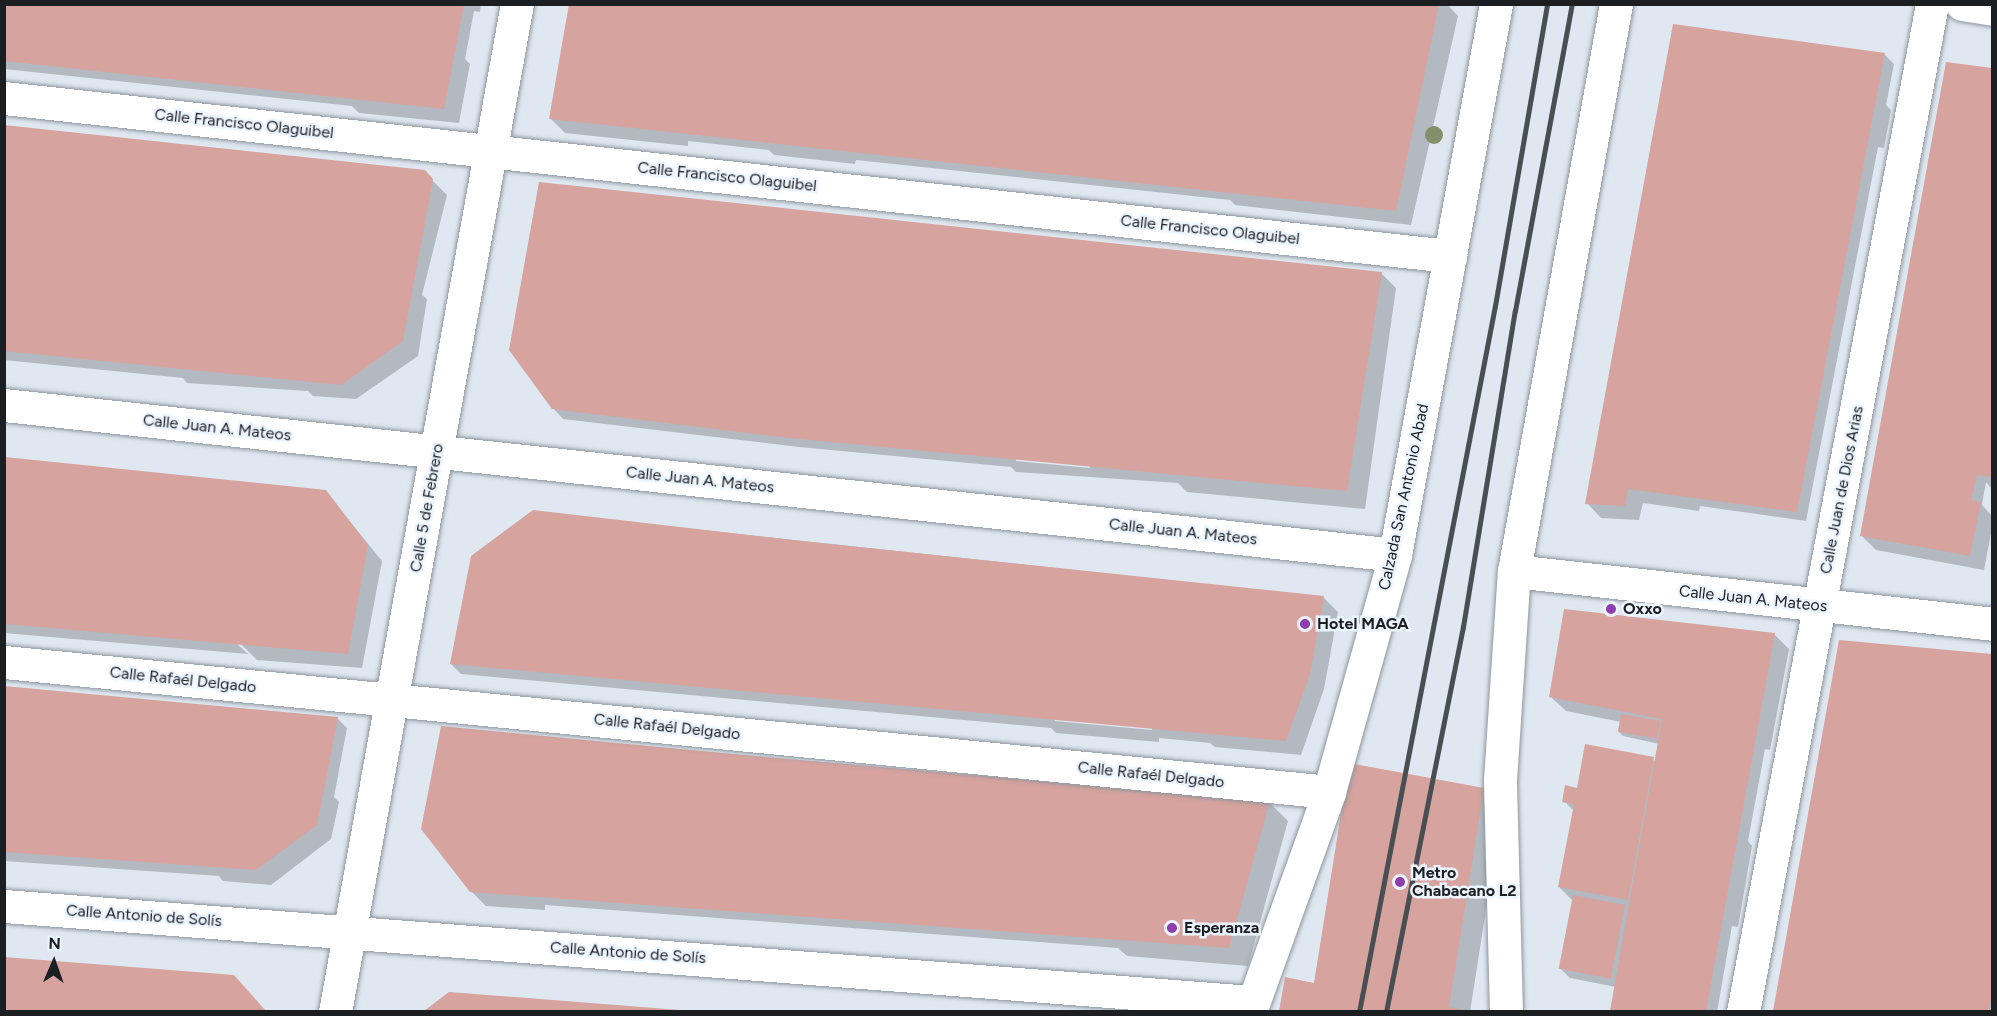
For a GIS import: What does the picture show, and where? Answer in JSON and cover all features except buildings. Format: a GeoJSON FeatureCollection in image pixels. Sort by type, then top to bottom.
{"type":"FeatureCollection","features":[{"type":"Feature","properties":{"kind":"main road","name":"Calle 5 de Febrero"},"geometry":{"type":"LineString","coordinates":[[335,1011],[347,932],[393,700],[517,4]]}},
{"type":"Feature","properties":{"kind":"main road","name":"Calzada San Antonio Abad"},"geometry":{"type":"LineString","coordinates":[[1251,1007],[1329,792],[1395,555],[1496,4]]}},
{"type":"Feature","properties":{"kind":"main road"},"geometry":{"type":"LineString","coordinates":[[1506,1011],[1500,780],[1514,571],[1616,4]]}},
{"type":"Feature","properties":{"kind":"main road","name":"Calle Juan de Dios Arias"},"geometry":{"type":"LineString","coordinates":[[1743,1011],[1932,4]]}},
{"type":"Feature","properties":{"kind":"main road"},"geometry":{"type":"LineString","coordinates":[[1962,4],[1992,9]]}},
{"type":"Feature","properties":{"kind":"main road","name":"Calle Francisco Olaguibel"},"geometry":{"type":"LineString","coordinates":[[4,98],[1450,256]]}},
{"type":"Feature","properties":{"kind":"main road","name":"Calle Juan A. Mateos"},"geometry":{"type":"LineString","coordinates":[[4,405],[1395,555]]}},
{"type":"Feature","properties":{"kind":"main road","name":"Calle Juan A. Mateos"},"geometry":{"type":"LineString","coordinates":[[1514,571],[1820,607],[1992,624]]}},
{"type":"Feature","properties":{"kind":"main road","name":"Calle Rafaél Delgado"},"geometry":{"type":"LineString","coordinates":[[4,662],[1329,792]]}},
{"type":"Feature","properties":{"kind":"main road","name":"Calle Antonio de Solís"},"geometry":{"type":"LineString","coordinates":[[4,906],[1251,1007]]}},
{"type":"Feature","properties":{"kind":"railway"},"geometry":{"type":"LineString","coordinates":[[1359,1012],[1495,306],[1547,4]]}},
{"type":"Feature","properties":{"kind":"railway"},"geometry":{"type":"LineString","coordinates":[[1386,1012],[1463,627],[1515,311],[1572,4]]}},
{"type":"Feature","properties":{"kind":"place","name":"Oxxo"},"geometry":{"type":"Point","coordinates":[1611,609]}},
{"type":"Feature","properties":{"kind":"place","name":"Hotel MAGA"},"geometry":{"type":"Point","coordinates":[1305,624]}},
{"type":"Feature","properties":{"kind":"place","name":"Metro Chabacano L2"},"geometry":{"type":"Point","coordinates":[1400,882]}},
{"type":"Feature","properties":{"kind":"place","name":"Esperanza"},"geometry":{"type":"Point","coordinates":[1172,928]}}]}
